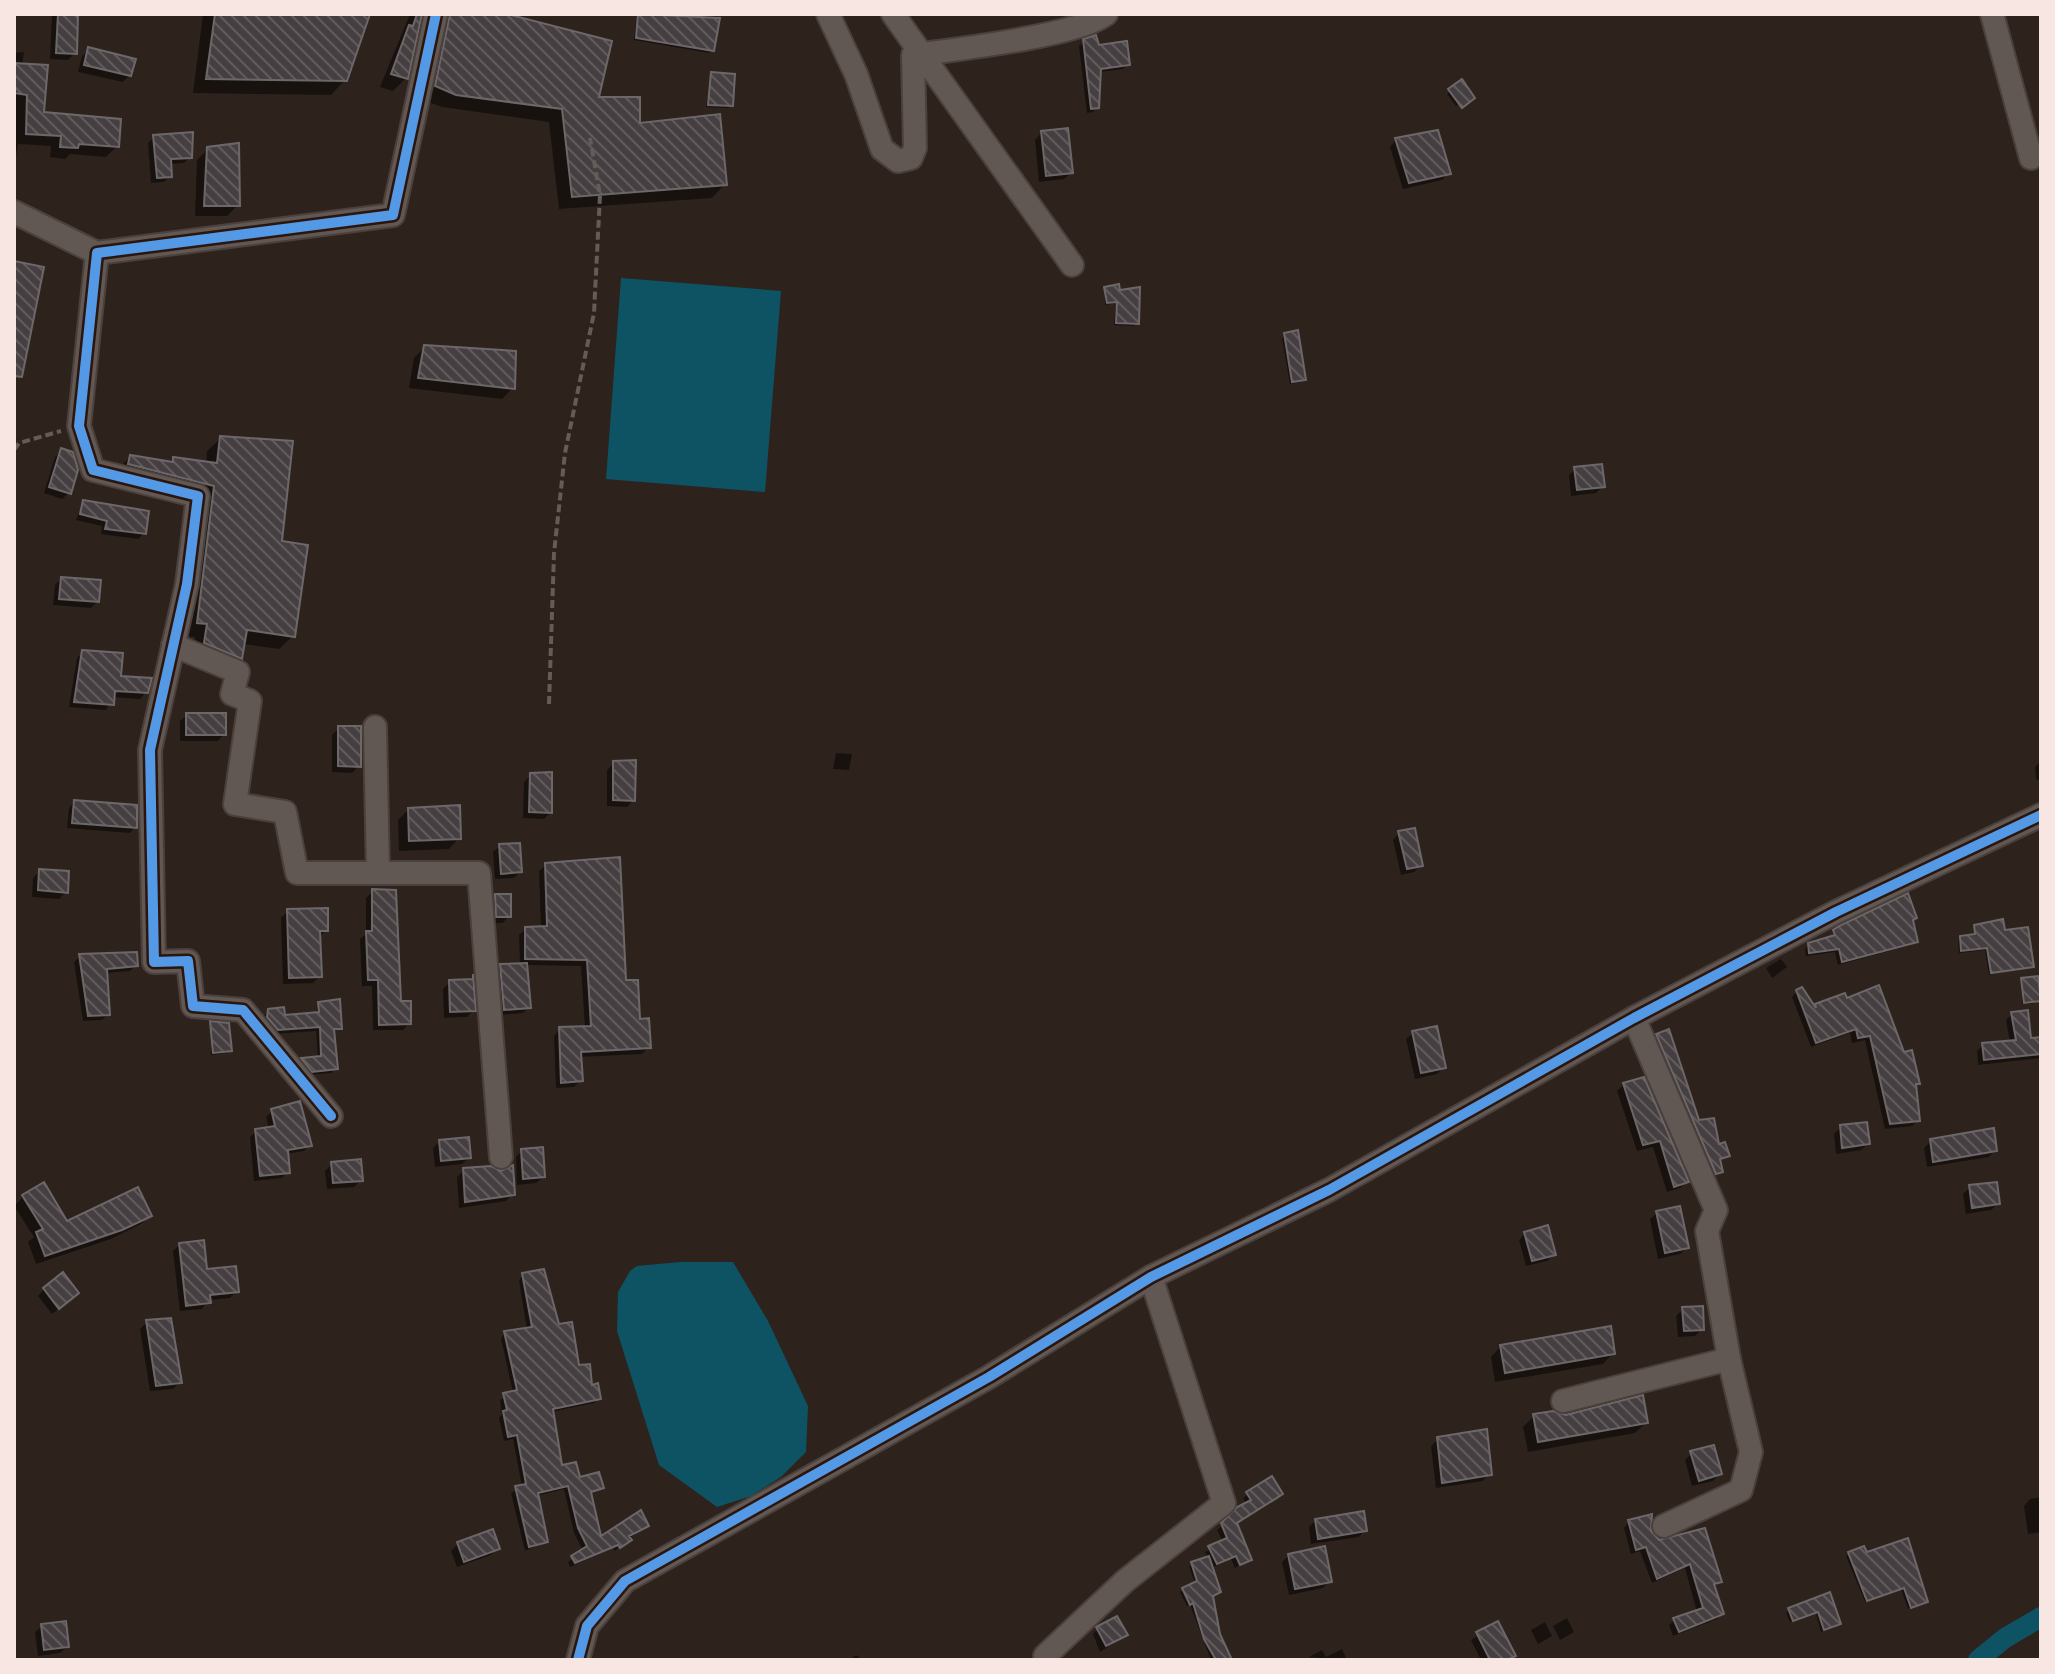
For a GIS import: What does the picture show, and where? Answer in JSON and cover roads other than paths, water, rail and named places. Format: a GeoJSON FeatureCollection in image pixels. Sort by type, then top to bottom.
{"type":"FeatureCollection","features":[{"type":"Feature","properties":{"kind":"street"},"geometry":{"type":"LineString","coordinates":[[14,212],[97,253],[393,215],[436,14]]}},
{"type":"Feature","properties":{"kind":"street"},"geometry":{"type":"LineString","coordinates":[[828,14],[856,74],[882,149],[898,161],[911,158],[915,148],[913,55],[994,45],[1083,23],[1106,14]]}},
{"type":"Feature","properties":{"kind":"street"},"geometry":{"type":"LineString","coordinates":[[893,14],[1072,265]]}},
{"type":"Feature","properties":{"kind":"street"},"geometry":{"type":"LineString","coordinates":[[1992,14],[2031,158]]}},
{"type":"Feature","properties":{"kind":"street"},"geometry":{"type":"LineString","coordinates":[[97,253],[79,426],[93,470],[198,496],[187,584],[150,750],[154,962],[188,961],[193,1006],[243,1010],[331,1116]]}},
{"type":"Feature","properties":{"kind":"street"},"geometry":{"type":"LineString","coordinates":[[173,645],[238,672],[232,694],[250,701],[235,804],[285,812],[297,873],[479,873],[501,1157]]}},
{"type":"Feature","properties":{"kind":"street"},"geometry":{"type":"LineString","coordinates":[[375,727],[378,873]]}},
{"type":"Feature","properties":{"kind":"street"},"geometry":{"type":"LineString","coordinates":[[578,1660],[587,1626],[625,1581],[989,1377],[1151,1277],[1329,1190],[1634,1018],[1836,912],[2041,815]]}},
{"type":"Feature","properties":{"kind":"street"},"geometry":{"type":"LineString","coordinates":[[1634,1018],[1716,1210],[1707,1231],[1729,1359],[1751,1452],[1741,1490],[1664,1526]]}},
{"type":"Feature","properties":{"kind":"street"},"geometry":{"type":"LineString","coordinates":[[1047,1660],[1045,1656],[1125,1581],[1224,1503],[1151,1277]]}},
{"type":"Feature","properties":{"kind":"street"},"geometry":{"type":"LineString","coordinates":[[1563,1401],[1729,1359]]}},
{"type":"Feature","properties":{"kind":"water"},"geometry":{"type":"Polygon","coordinates":[[[621,278],[781,291],[765,492],[606,479],[621,278]]]}},
{"type":"Feature","properties":{"kind":"water"},"geometry":{"type":"Polygon","coordinates":[[[733,1262],[768,1321],[808,1406],[806,1452],[781,1477],[751,1496],[717,1507],[659,1465],[617,1331],[618,1292],[630,1271],[637,1266],[733,1262]]]}},
{"type":"Feature","properties":{"kind":"waterway"},"geometry":{"type":"LineString","coordinates":[[1978,1660],[2005,1638],[2041,1617]]}}]}
